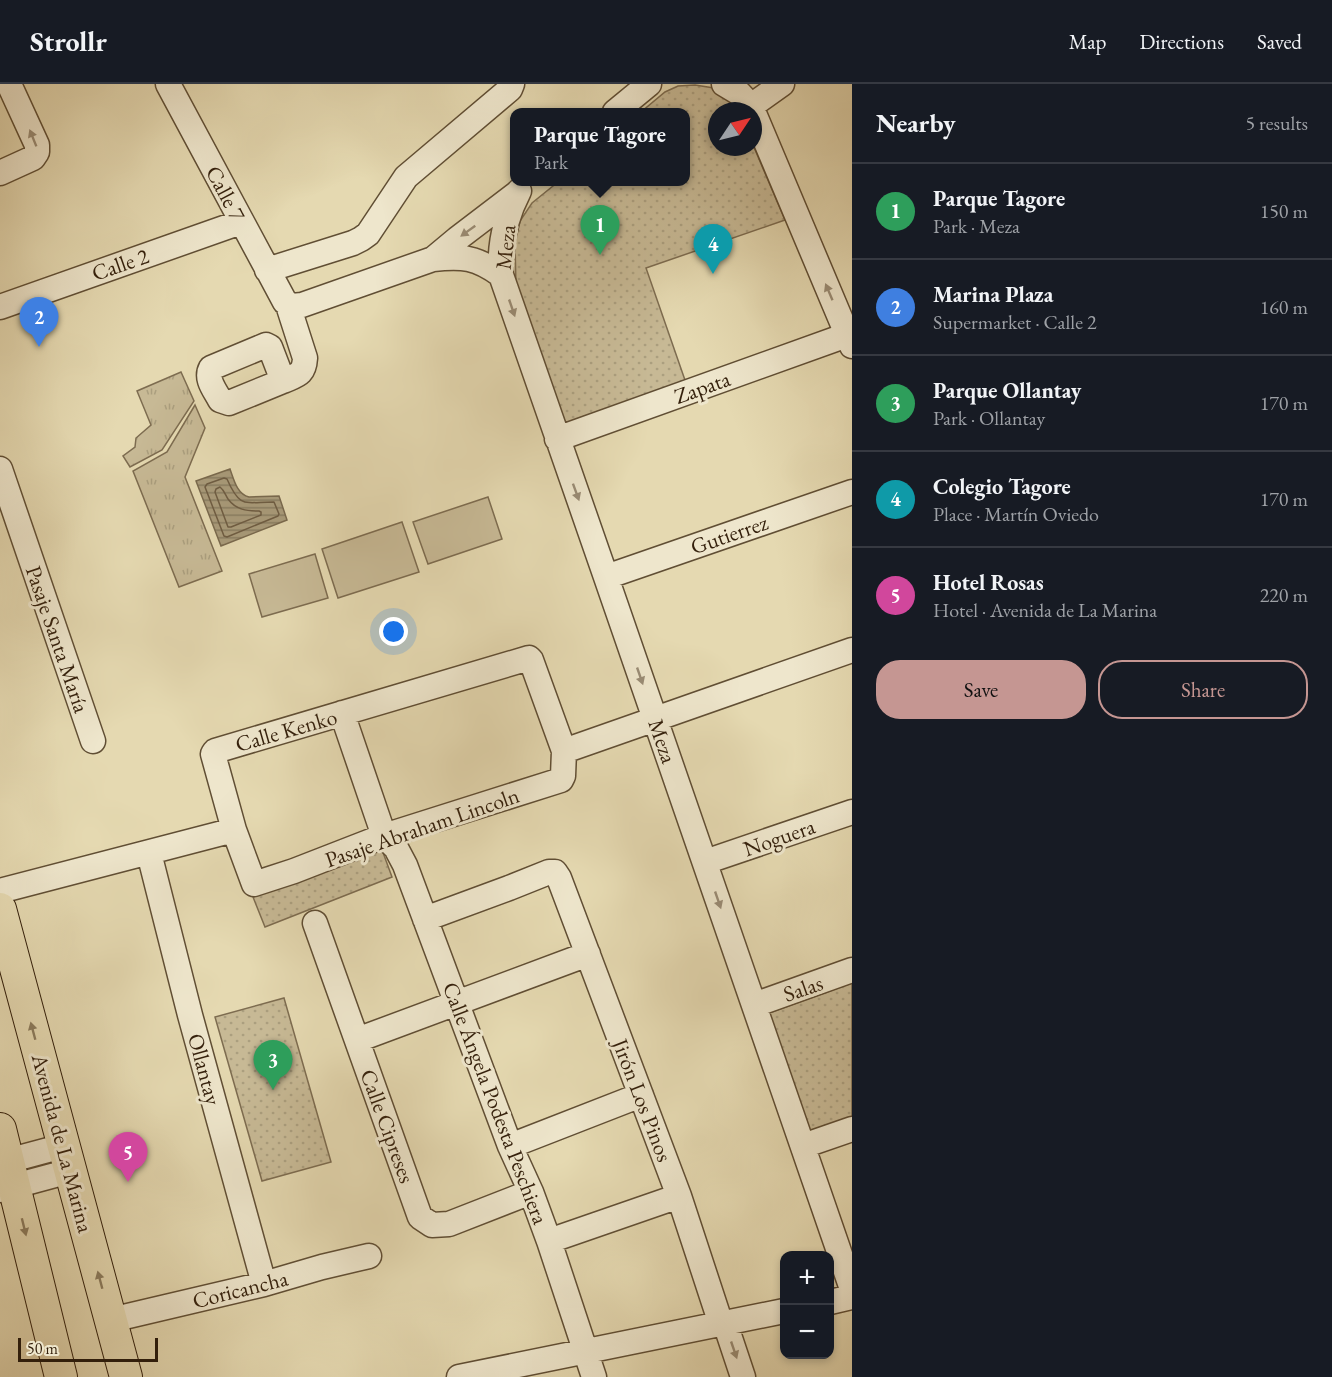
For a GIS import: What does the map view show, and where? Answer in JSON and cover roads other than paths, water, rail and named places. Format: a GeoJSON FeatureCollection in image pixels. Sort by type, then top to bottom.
{"type":"FeatureCollection","features":[{"type":"Feature","properties":{"kind":"main road","name":"Avenida de La Marina"},"geometry":{"type":"LineString","coordinates":[[0,909],[126,1377]]}},
{"type":"Feature","properties":{"kind":"main road"},"geometry":{"type":"LineString","coordinates":[[0,1129],[6,1175],[56,1373]]}},
{"type":"Feature","properties":{"kind":"street"},"geometry":{"type":"LineString","coordinates":[[0,173],[33,158],[37,152],[37,145],[9,84]]}},
{"type":"Feature","properties":{"kind":"street","name":"Calle 7"},"geometry":{"type":"LineString","coordinates":[[168,84],[286,304],[305,358],[304,367],[300,373],[283,381]]}},
{"type":"Feature","properties":{"kind":"street"},"geometry":{"type":"LineString","coordinates":[[267,270],[353,243],[368,234],[406,177],[510,89],[512,84]]}},
{"type":"Feature","properties":{"kind":"street"},"geometry":{"type":"LineString","coordinates":[[620,108],[649,84]]}},
{"type":"Feature","properties":{"kind":"street"},"geometry":{"type":"LineString","coordinates":[[724,84],[749,102]]}},
{"type":"Feature","properties":{"kind":"street"},"geometry":{"type":"LineString","coordinates":[[752,102],[783,84]]}},
{"type":"Feature","properties":{"kind":"street"},"geometry":{"type":"LineString","coordinates":[[762,131],[850,340]]}},
{"type":"Feature","properties":{"kind":"street"},"geometry":{"type":"LineString","coordinates":[[433,260],[525,186]]}},
{"type":"Feature","properties":{"kind":"street","name":"Meza"},"geometry":{"type":"LineString","coordinates":[[525,186],[511,208],[502,240],[501,276],[852,1289]]}},
{"type":"Feature","properties":{"kind":"street","name":"Calle 2"},"geometry":{"type":"LineString","coordinates":[[0,307],[241,222]]}},
{"type":"Feature","properties":{"kind":"street"},"geometry":{"type":"LineString","coordinates":[[286,304],[302,305],[433,260],[462,257],[483,264],[501,276]]}},
{"type":"Feature","properties":{"kind":"street","name":"Zapata"},"geometry":{"type":"LineString","coordinates":[[557,439],[850,340]]}},
{"type":"Feature","properties":{"kind":"street","name":"Pasaje Santa María"},"geometry":{"type":"LineString","coordinates":[[0,469],[93,741]]}},
{"type":"Feature","properties":{"kind":"street","name":"Gutierrez"},"geometry":{"type":"LineString","coordinates":[[606,577],[852,492]]}},
{"type":"Feature","properties":{"kind":"street"},"geometry":{"type":"LineString","coordinates":[[564,751],[852,650]]}},
{"type":"Feature","properties":{"kind":"street","name":"Calle Kenko"},"geometry":{"type":"LineString","coordinates":[[234,830],[214,751],[528,658],[564,751]]}},
{"type":"Feature","properties":{"kind":"street","name":"Calle Ángela Podesta Peschiera"},"geometry":{"type":"LineString","coordinates":[[342,713],[384,836],[396,848],[405,865],[510,1146],[531,1192],[594,1377]]}},
{"type":"Feature","properties":{"kind":"street","name":"Pasaje Abraham Lincoln"},"geometry":{"type":"LineString","coordinates":[[234,830],[254,884],[384,836],[561,780],[564,751]]}},
{"type":"Feature","properties":{"kind":"street","name":"Noguera"},"geometry":{"type":"LineString","coordinates":[[705,862],[852,812]]}},
{"type":"Feature","properties":{"kind":"street"},"geometry":{"type":"LineString","coordinates":[[0,891],[234,830]]}},
{"type":"Feature","properties":{"kind":"street","name":"Ollantay"},"geometry":{"type":"LineString","coordinates":[[149,853],[190,1015],[264,1284]]}},
{"type":"Feature","properties":{"kind":"street","name":"Jirón Los Pinos"},"geometry":{"type":"LineString","coordinates":[[425,919],[549,872],[555,872],[679,1196],[743,1377]]}},
{"type":"Feature","properties":{"kind":"street","name":"Calle Cipreses"},"geometry":{"type":"LineString","coordinates":[[315,923],[420,1217],[432,1225],[449,1224],[531,1192]]}},
{"type":"Feature","properties":{"kind":"street"},"geometry":{"type":"LineString","coordinates":[[357,1040],[588,954]]}},
{"type":"Feature","properties":{"kind":"street","name":"Salas"},"geometry":{"type":"LineString","coordinates":[[754,1005],[852,970]]}},
{"type":"Feature","properties":{"kind":"street"},"geometry":{"type":"LineString","coordinates":[[510,1146],[641,1095]]}},
{"type":"Feature","properties":{"kind":"street"},"geometry":{"type":"LineString","coordinates":[[803,1146],[852,1130]]}},
{"type":"Feature","properties":{"kind":"street"},"geometry":{"type":"LineString","coordinates":[[6,1175],[67,1159]]}},
{"type":"Feature","properties":{"kind":"street"},"geometry":{"type":"LineString","coordinates":[[549,1242],[679,1196]]}},
{"type":"Feature","properties":{"kind":"street","name":"Coricancha"},"geometry":{"type":"LineString","coordinates":[[111,1320],[264,1284],[369,1256]]}},
{"type":"Feature","properties":{"kind":"street"},"geometry":{"type":"LineString","coordinates":[[834,1301],[852,1297]]}},
{"type":"Feature","properties":{"kind":"street"},"geometry":{"type":"LineString","coordinates":[[465,1376],[780,1312]]}},
{"type":"Feature","properties":{"kind":"water"},"geometry":{"type":"Polygon","coordinates":[[[230,469],[237,486],[245,495],[249,497],[279,496],[287,520],[221,546],[196,481],[230,469]]]}},
{"type":"Feature","properties":{"kind":"place","name":"Parque Tagore"},"geometry":{"type":"Point","coordinates":[600,255]}},
{"type":"Feature","properties":{"kind":"place","name":"Colegio Tagore"},"geometry":{"type":"Point","coordinates":[713,274]}},
{"type":"Feature","properties":{"kind":"place","name":"Marina Plaza"},"geometry":{"type":"Point","coordinates":[39,347]}},
{"type":"Feature","properties":{"kind":"place","name":"Parque Ollantay"},"geometry":{"type":"Point","coordinates":[273,1090]}},
{"type":"Feature","properties":{"kind":"place","name":"Hotel Rosas"},"geometry":{"type":"Point","coordinates":[128,1182]}}]}
